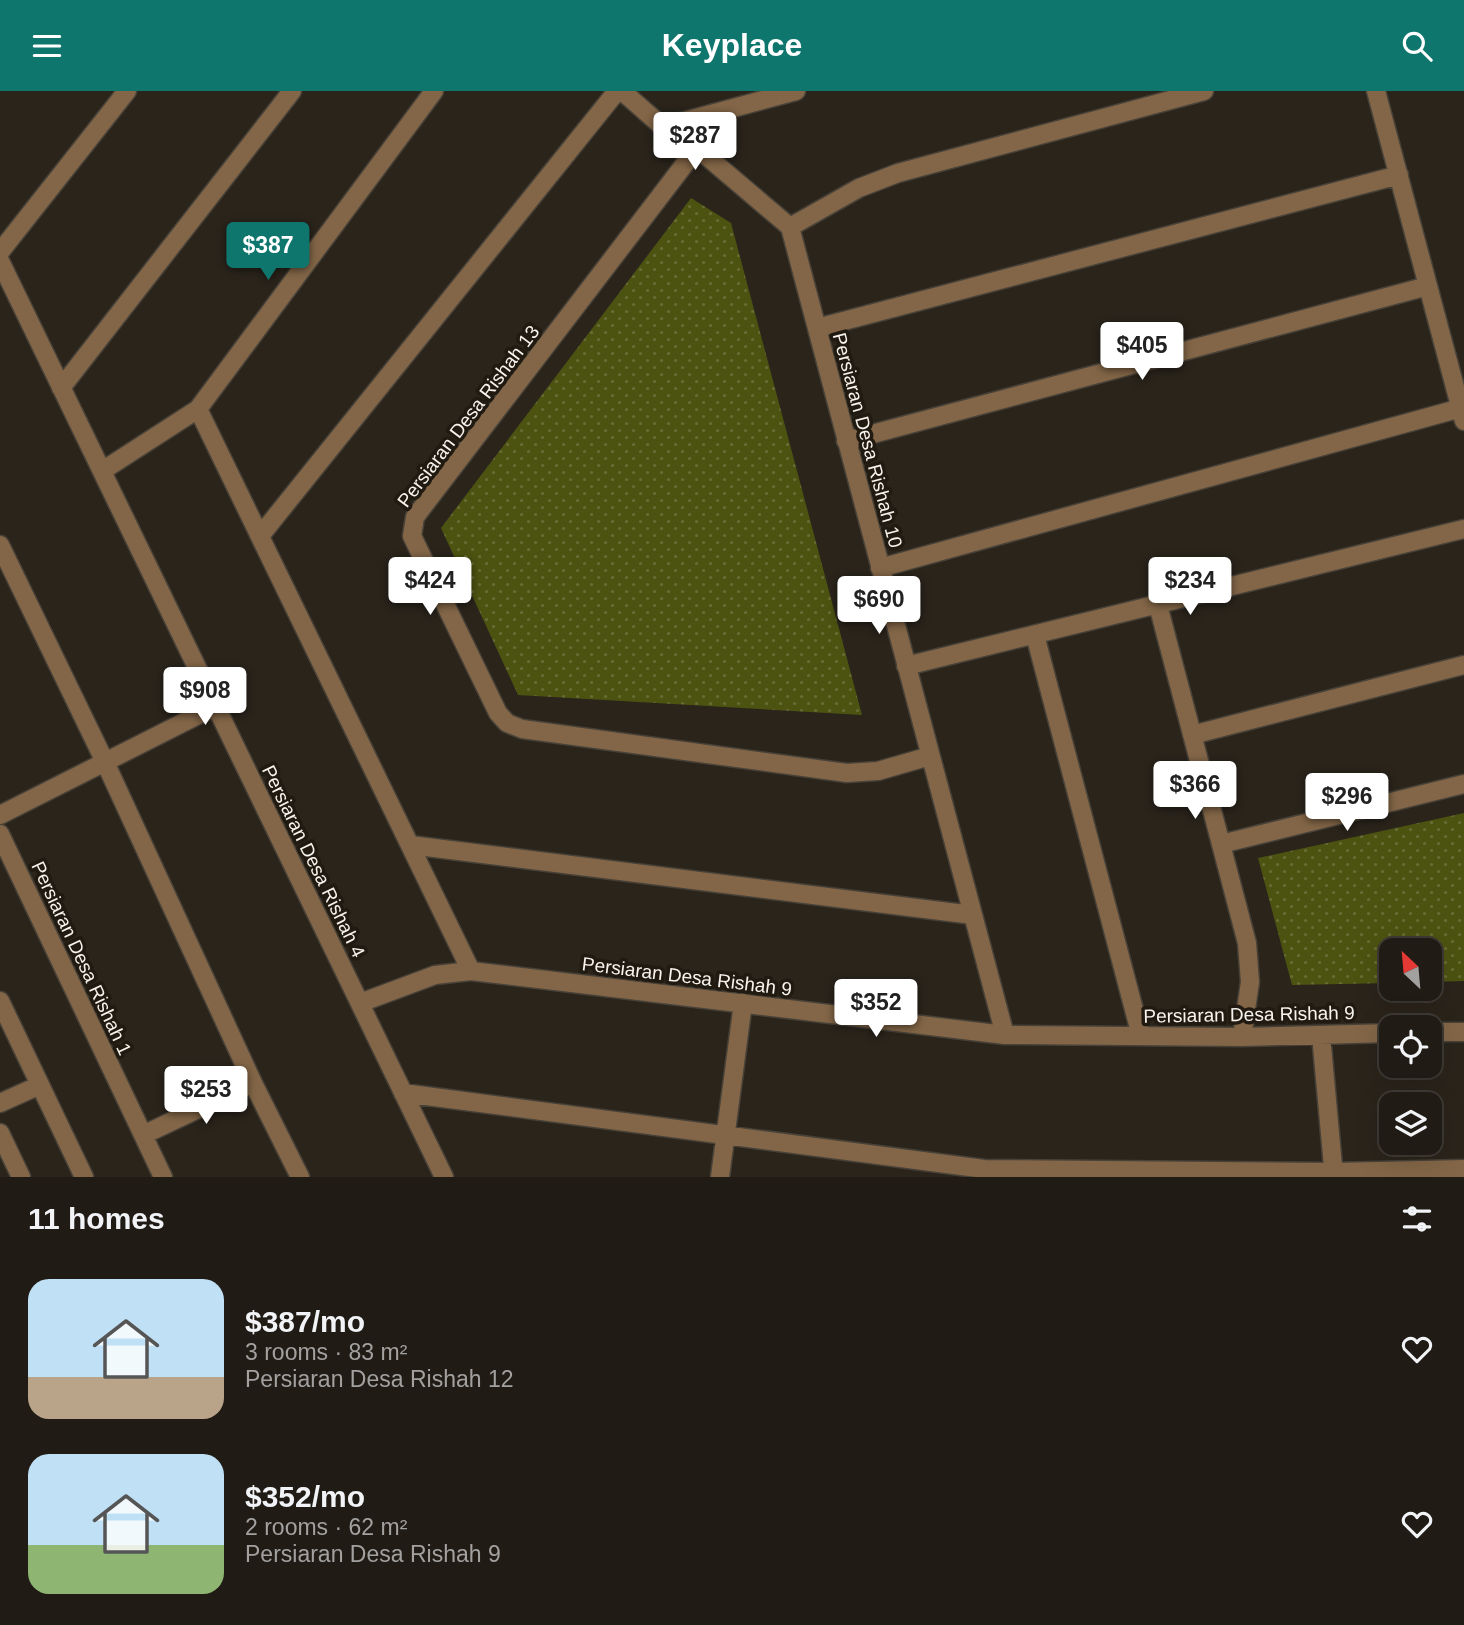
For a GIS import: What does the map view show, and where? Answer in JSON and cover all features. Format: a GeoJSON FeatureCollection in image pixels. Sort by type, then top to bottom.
{"type":"FeatureCollection","features":[{"type":"Feature","properties":{"kind":"street"},"geometry":{"type":"LineString","coordinates":[[0,252],[127,91]]}},
{"type":"Feature","properties":{"kind":"street"},"geometry":{"type":"LineString","coordinates":[[61,388],[292,91]]}},
{"type":"Feature","properties":{"kind":"street"},"geometry":{"type":"LineString","coordinates":[[102,471],[198,409],[434,91]]}},
{"type":"Feature","properties":{"kind":"street"},"geometry":{"type":"LineString","coordinates":[[260,536],[617,91]]}},
{"type":"Feature","properties":{"kind":"street"},"geometry":{"type":"LineString","coordinates":[[622,91],[663,127],[697,148],[790,227],[859,188],[898,173],[1148,98],[1204,91]]}},
{"type":"Feature","properties":{"kind":"street"},"geometry":{"type":"LineString","coordinates":[[663,127],[796,91]]}},
{"type":"Feature","properties":{"kind":"street"},"geometry":{"type":"LineString","coordinates":[[880,568],[1462,415],[1376,91]]}},
{"type":"Feature","properties":{"kind":"street","name":"Persiaran Desa Rishah 13"},"geometry":{"type":"LineString","coordinates":[[697,148],[415,517],[412,536],[498,713],[507,723],[522,729],[847,773],[878,771],[930,755]]}},
{"type":"Feature","properties":{"kind":"street"},"geometry":{"type":"LineString","coordinates":[[817,328],[1399,175]]}},
{"type":"Feature","properties":{"kind":"street","name":"Persiaran Desa Rishah 10"},"geometry":{"type":"LineString","coordinates":[[790,227],[1005,1035]]}},
{"type":"Feature","properties":{"kind":"street","name":"Persiaran Desa Rishah 4"},"geometry":{"type":"LineString","coordinates":[[0,261],[444,1177]]}},
{"type":"Feature","properties":{"kind":"street"},"geometry":{"type":"LineString","coordinates":[[846,441],[1428,286]]}},
{"type":"Feature","properties":{"kind":"street"},"geometry":{"type":"LineString","coordinates":[[198,409],[471,971]]}},
{"type":"Feature","properties":{"kind":"street"},"geometry":{"type":"LineString","coordinates":[[906,666],[1464,529]]}},
{"type":"Feature","properties":{"kind":"street"},"geometry":{"type":"LineString","coordinates":[[0,545],[105,762],[253,1083],[300,1177]]}},
{"type":"Feature","properties":{"kind":"street"},"geometry":{"type":"LineString","coordinates":[[1158,605],[1247,943],[1250,982],[1242,1037]]}},
{"type":"Feature","properties":{"kind":"street"},"geometry":{"type":"LineString","coordinates":[[1035,635],[1141,1037]]}},
{"type":"Feature","properties":{"kind":"street"},"geometry":{"type":"LineString","coordinates":[[1192,735],[1464,665]]}},
{"type":"Feature","properties":{"kind":"street"},"geometry":{"type":"LineString","coordinates":[[0,815],[216,706]]}},
{"type":"Feature","properties":{"kind":"street"},"geometry":{"type":"LineString","coordinates":[[1221,844],[1464,784]]}},
{"type":"Feature","properties":{"kind":"street","name":"Persiaran Desa Rishah 1"},"geometry":{"type":"LineString","coordinates":[[0,834],[163,1177]]}},
{"type":"Feature","properties":{"kind":"street"},"geometry":{"type":"LineString","coordinates":[[410,845],[973,915]]}},
{"type":"Feature","properties":{"kind":"street","name":"Persiaran Desa Rishah 9"},"geometry":{"type":"LineString","coordinates":[[360,1003],[435,975],[471,971],[1005,1035],[1242,1037],[1379,1033]]}},
{"type":"Feature","properties":{"kind":"street"},"geometry":{"type":"LineString","coordinates":[[0,1001],[83,1177]]}},
{"type":"Feature","properties":{"kind":"street"},"geometry":{"type":"LineString","coordinates":[[720,1177],[743,1003]]}},
{"type":"Feature","properties":{"kind":"street"},"geometry":{"type":"LineString","coordinates":[[1442,1033],[1464,1032]]}},
{"type":"Feature","properties":{"kind":"street"},"geometry":{"type":"LineString","coordinates":[[1321,1035],[1334,1174]]}},
{"type":"Feature","properties":{"kind":"street"},"geometry":{"type":"LineString","coordinates":[[143,1135],[253,1083]]}},
{"type":"Feature","properties":{"kind":"street"},"geometry":{"type":"LineString","coordinates":[[0,1103],[40,1085]]}},
{"type":"Feature","properties":{"kind":"street"},"geometry":{"type":"LineString","coordinates":[[403,1093],[984,1168],[1334,1174],[1464,1169]]}},
{"type":"Feature","properties":{"kind":"street"},"geometry":{"type":"LineString","coordinates":[[0,1133],[21,1177]]}},
{"type":"Feature","properties":{"kind":"green space"},"geometry":{"type":"Polygon","coordinates":[[[691,198],[731,223],[862,715],[518,695],[441,528],[691,198]]]}},
{"type":"Feature","properties":{"kind":"green space"},"geometry":{"type":"Polygon","coordinates":[[[1464,813],[1464,981],[1442,982],[1442,938],[1379,938],[1379,983],[1292,985],[1258,858],[1464,813]]]}}]}
